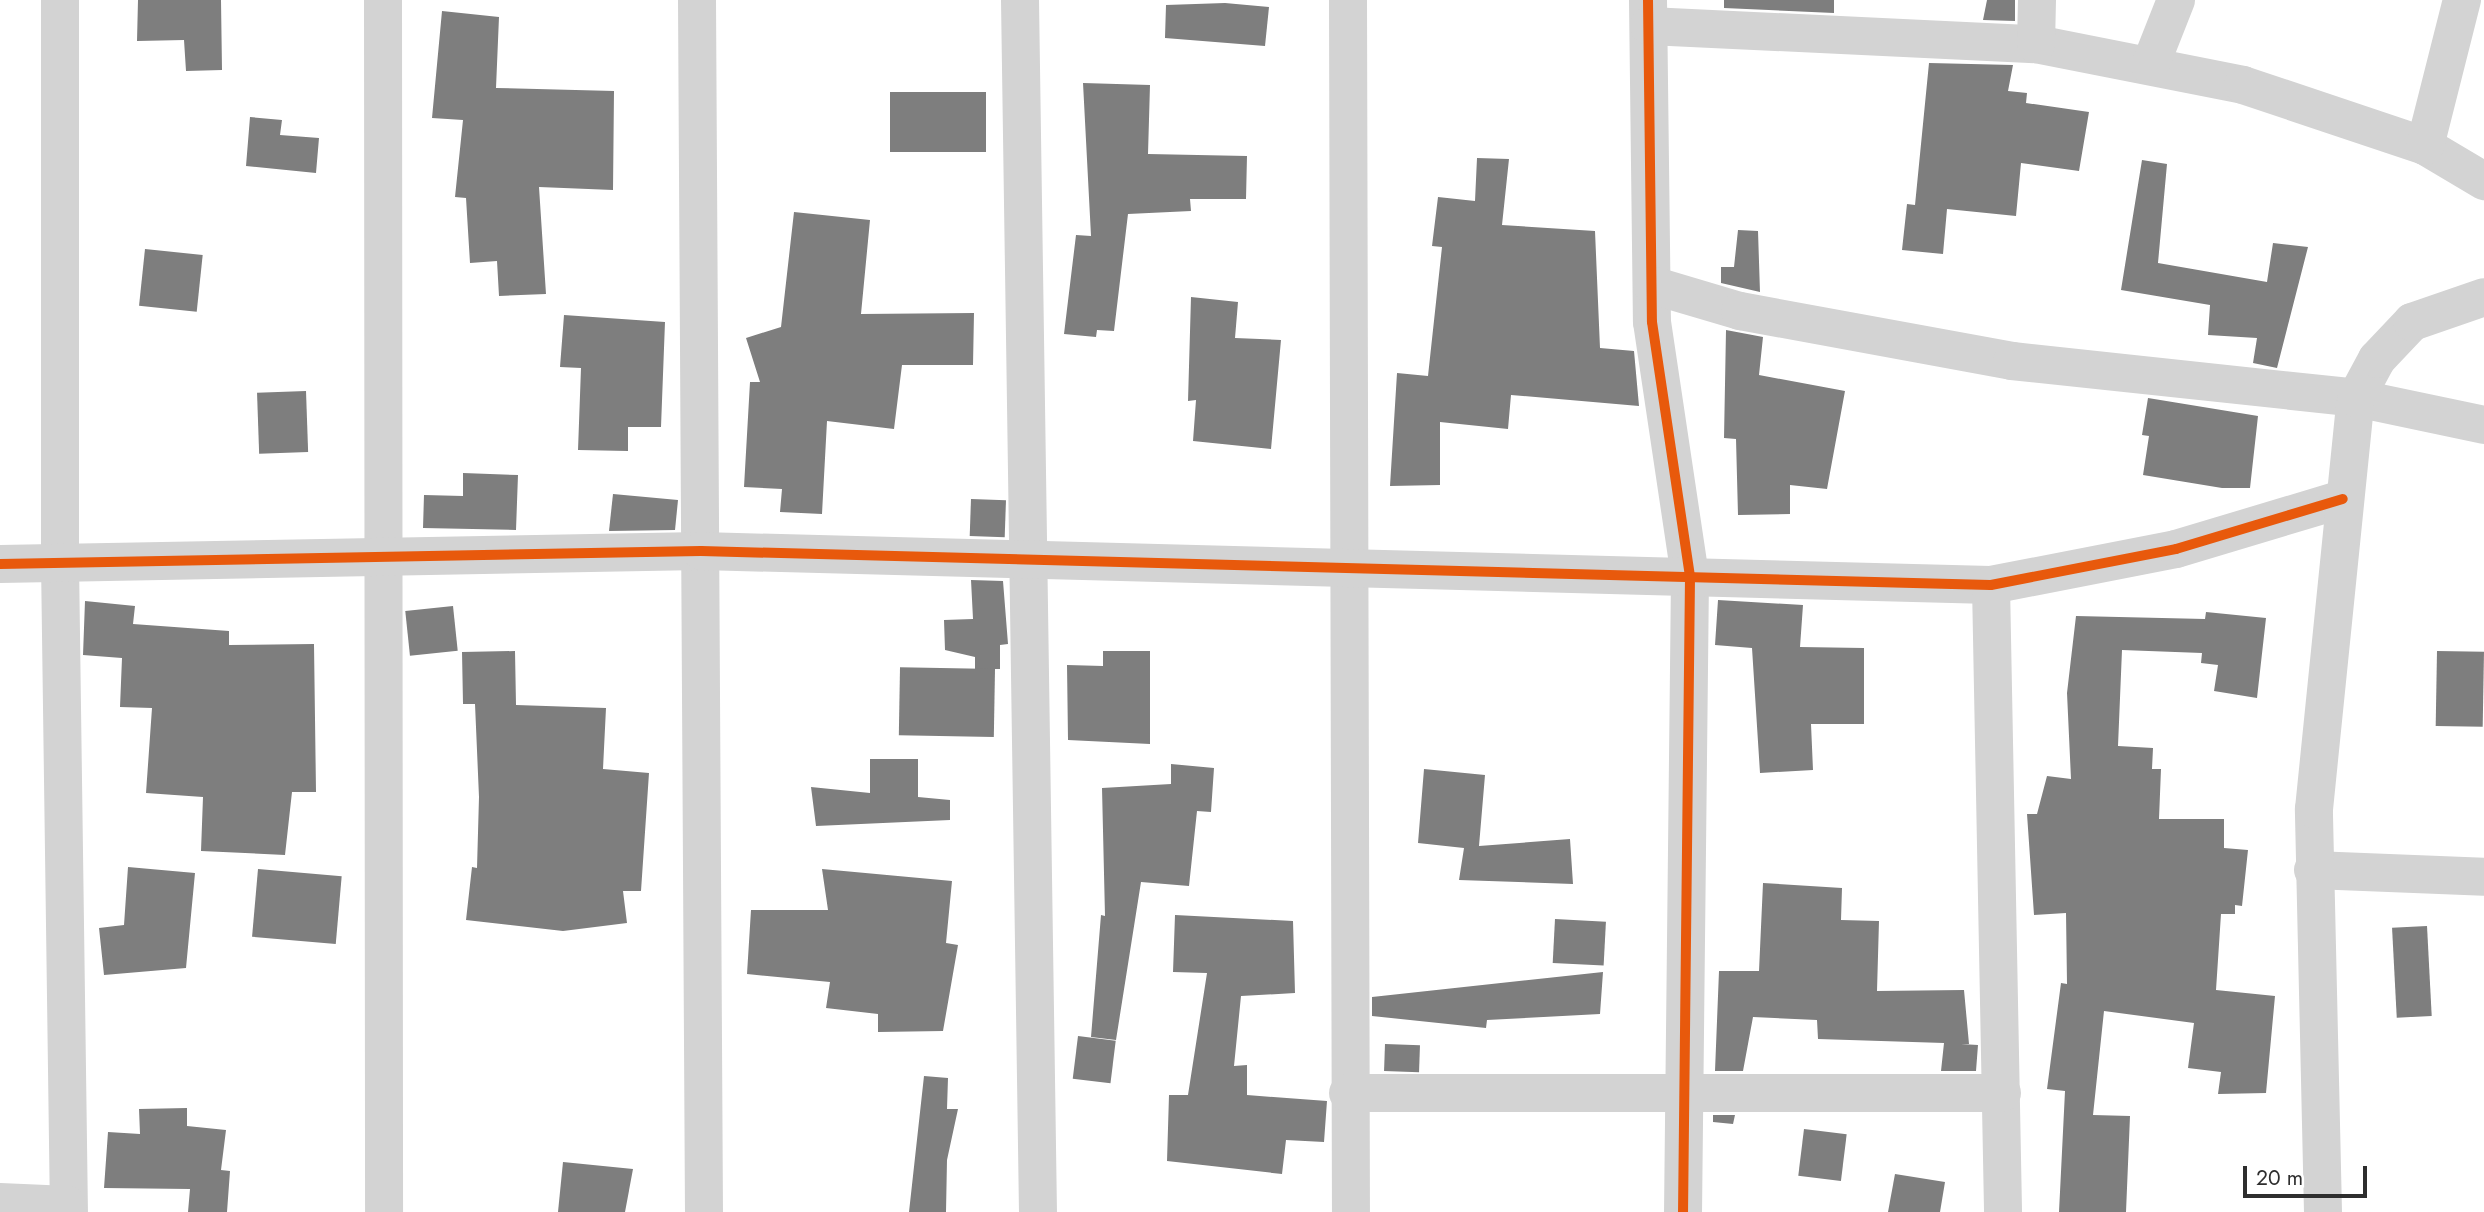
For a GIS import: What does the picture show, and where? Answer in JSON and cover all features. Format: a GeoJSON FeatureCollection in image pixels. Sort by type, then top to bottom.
{"type":"FeatureCollection","features":[{"type":"Feature","properties":{"kind":"street"},"geometry":{"type":"LineString","coordinates":[[0,1202],[69,1209],[60,562],[60,0]]}},
{"type":"Feature","properties":{"kind":"street"},"geometry":{"type":"LineString","coordinates":[[383,0],[384,1212]]}},
{"type":"Feature","properties":{"kind":"street"},"geometry":{"type":"LineString","coordinates":[[697,0],[704,1212]]}},
{"type":"Feature","properties":{"kind":"street"},"geometry":{"type":"LineString","coordinates":[[1020,0],[1038,1212]]}},
{"type":"Feature","properties":{"kind":"street"},"geometry":{"type":"LineString","coordinates":[[1348,0],[1351,1212]]}},
{"type":"Feature","properties":{"kind":"street"},"geometry":{"type":"LineString","coordinates":[[2036,44],[2037,0]]}},
{"type":"Feature","properties":{"kind":"street"},"geometry":{"type":"LineString","coordinates":[[2150,65],[2176,0]]}},
{"type":"Feature","properties":{"kind":"street"},"geometry":{"type":"LineString","coordinates":[[2425,146],[2462,0]]}},
{"type":"Feature","properties":{"kind":"street"},"geometry":{"type":"LineString","coordinates":[[1683,1212],[1690,577],[1652,322],[1648,13],[2036,44],[2150,65],[2243,85],[2425,146],[2484,181]]}},
{"type":"Feature","properties":{"kind":"street"},"geometry":{"type":"LineString","coordinates":[[1652,285],[1740,311],[2012,362],[2356,398],[2484,425]]}},
{"type":"Feature","properties":{"kind":"street"},"geometry":{"type":"LineString","coordinates":[[2323,1212],[2313,870],[2314,809],[2343,499],[2356,398],[2377,359],[2412,323],[2484,297]]}},
{"type":"Feature","properties":{"kind":"street"},"geometry":{"type":"LineString","coordinates":[[0,564],[701,551],[1348,571],[1991,585],[2176,549],[2343,499]]}},
{"type":"Feature","properties":{"kind":"street"},"geometry":{"type":"LineString","coordinates":[[1991,585],[2003,1212]]}},
{"type":"Feature","properties":{"kind":"street"},"geometry":{"type":"LineString","coordinates":[[2313,870],[2484,877]]}},
{"type":"Feature","properties":{"kind":"street"},"geometry":{"type":"LineString","coordinates":[[1349,1093],[2002,1093]]}},
{"type":"Feature","properties":{"kind":"building"},"geometry":{"type":"Polygon","coordinates":[[[138,0],[221,0],[222,70],[186,71],[184,40],[137,41],[138,0]]]}},
{"type":"Feature","properties":{"kind":"building"},"geometry":{"type":"Polygon","coordinates":[[[1724,0],[1834,0],[1834,13],[1724,8],[1724,0]]]}},
{"type":"Feature","properties":{"kind":"building"},"geometry":{"type":"Polygon","coordinates":[[[1987,0],[2015,0],[2015,21],[1983,20],[1987,0]]]}},
{"type":"Feature","properties":{"kind":"building"},"geometry":{"type":"Polygon","coordinates":[[[1225,3],[1269,7],[1265,46],[1165,38],[1166,5],[1225,3]]]}},
{"type":"Feature","properties":{"kind":"building"},"geometry":{"type":"Polygon","coordinates":[[[442,11],[499,17],[496,88],[614,91],[613,190],[539,187],[546,294],[499,296],[497,261],[470,263],[466,198],[455,197],[463,120],[432,118],[442,11]]]}},
{"type":"Feature","properties":{"kind":"building"},"geometry":{"type":"Polygon","coordinates":[[[1929,63],[2013,65],[2008,91],[2027,93],[2026,103],[2089,112],[2079,171],[2021,163],[2016,216],[1947,209],[1943,254],[1902,250],[1907,204],[1915,205],[1929,63]]]}},
{"type":"Feature","properties":{"kind":"building"},"geometry":{"type":"Polygon","coordinates":[[[1083,83],[1150,85],[1148,154],[1247,156],[1246,199],[1190,199],[1191,211],[1128,214],[1114,331],[1097,330],[1096,337],[1064,334],[1076,235],[1091,236],[1083,83]]]}},
{"type":"Feature","properties":{"kind":"building"},"geometry":{"type":"Polygon","coordinates":[[[890,92],[986,92],[986,152],[890,152],[890,92]]]}},
{"type":"Feature","properties":{"kind":"building"},"geometry":{"type":"Polygon","coordinates":[[[250,117],[282,120],[280,135],[319,138],[316,173],[246,166],[250,117]]]}},
{"type":"Feature","properties":{"kind":"building"},"geometry":{"type":"Polygon","coordinates":[[[1477,158],[1509,159],[1502,225],[1595,231],[1600,348],[1634,351],[1639,406],[1511,395],[1508,429],[1440,422],[1440,485],[1390,486],[1397,373],[1428,376],[1442,247],[1432,246],[1438,197],[1475,201],[1477,158]]]}},
{"type":"Feature","properties":{"kind":"building"},"geometry":{"type":"Polygon","coordinates":[[[2142,160],[2167,164],[2158,263],[2267,282],[2273,243],[2308,247],[2277,368],[2253,363],[2257,338],[2208,335],[2210,305],[2121,290],[2142,160]]]}},
{"type":"Feature","properties":{"kind":"building"},"geometry":{"type":"Polygon","coordinates":[[[794,212],[870,220],[861,314],[974,313],[973,365],[902,365],[894,429],[827,421],[822,514],[780,512],[782,489],[744,487],[750,382],[760,382],[746,338],[781,327],[794,212]]]}},
{"type":"Feature","properties":{"kind":"building"},"geometry":{"type":"Polygon","coordinates":[[[1738,230],[1758,231],[1760,292],[1721,283],[1721,267],[1734,267],[1738,230]]]}},
{"type":"Feature","properties":{"kind":"building"},"geometry":{"type":"Polygon","coordinates":[[[145,249],[203,255],[197,312],[139,306],[145,249]]]}},
{"type":"Feature","properties":{"kind":"building"},"geometry":{"type":"Polygon","coordinates":[[[1191,297],[1238,302],[1235,338],[1281,340],[1271,449],[1193,441],[1196,400],[1188,401],[1191,297]]]}},
{"type":"Feature","properties":{"kind":"building"},"geometry":{"type":"Polygon","coordinates":[[[564,315],[665,322],[661,427],[628,427],[628,451],[578,450],[581,368],[560,367],[564,315]]]}},
{"type":"Feature","properties":{"kind":"building"},"geometry":{"type":"Polygon","coordinates":[[[1726,330],[1763,337],[1759,375],[1845,391],[1827,489],[1790,485],[1790,514],[1738,515],[1736,439],[1724,438],[1726,330]]]}},
{"type":"Feature","properties":{"kind":"building"},"geometry":{"type":"Polygon","coordinates":[[[306,391],[308,452],[259,454],[257,393],[306,391]]]}},
{"type":"Feature","properties":{"kind":"building"},"geometry":{"type":"Polygon","coordinates":[[[2148,398],[2258,416],[2250,488],[2222,488],[2143,475],[2149,436],[2142,435],[2148,398]]]}},
{"type":"Feature","properties":{"kind":"building"},"geometry":{"type":"Polygon","coordinates":[[[463,473],[518,475],[516,530],[423,528],[424,495],[463,496],[463,473]]]}},
{"type":"Feature","properties":{"kind":"building"},"geometry":{"type":"Polygon","coordinates":[[[613,494],[678,500],[675,530],[609,531],[613,494]]]}},
{"type":"Feature","properties":{"kind":"building"},"geometry":{"type":"Polygon","coordinates":[[[971,499],[1006,500],[1005,537],[970,536],[971,499]]]}},
{"type":"Feature","properties":{"kind":"building"},"geometry":{"type":"Polygon","coordinates":[[[971,580],[1003,581],[1008,644],[1000,645],[1000,669],[975,669],[975,657],[945,650],[944,620],[973,619],[971,580]]]}},
{"type":"Feature","properties":{"kind":"building"},"geometry":{"type":"Polygon","coordinates":[[[1718,600],[1803,605],[1800,647],[1864,648],[1864,724],[1811,724],[1813,770],[1760,773],[1752,648],[1715,645],[1718,600]]]}},
{"type":"Feature","properties":{"kind":"building"},"geometry":{"type":"Polygon","coordinates":[[[85,601],[135,606],[133,624],[229,631],[229,645],[314,644],[316,792],[292,792],[285,855],[201,851],[203,797],[146,793],[152,708],[120,707],[122,658],[83,655],[85,601]]]}},
{"type":"Feature","properties":{"kind":"building"},"geometry":{"type":"Polygon","coordinates":[[[453,606],[458,651],[410,656],[405,611],[453,606]]]}},
{"type":"Feature","properties":{"kind":"building"},"geometry":{"type":"Polygon","coordinates":[[[2206,612],[2266,618],[2257,698],[2214,691],[2218,665],[2201,663],[2202,653],[2122,650],[2118,746],[2153,748],[2152,769],[2161,769],[2159,819],[2224,819],[2224,848],[2248,850],[2242,906],[2235,905],[2235,914],[2221,914],[2216,990],[2275,996],[2266,1093],[2218,1094],[2221,1072],[2188,1068],[2194,1023],[2104,1011],[2093,1115],[2130,1116],[2126,1212],[2059,1212],[2065,1091],[2047,1089],[2061,983],[2067,984],[2066,913],[2034,915],[2027,814],[2037,814],[2047,776],[2071,779],[2067,693],[2076,616],[2205,619],[2206,612]]]}},
{"type":"Feature","properties":{"kind":"building"},"geometry":{"type":"Polygon","coordinates":[[[515,651],[516,705],[606,708],[603,769],[649,773],[641,891],[623,891],[627,923],[563,931],[466,920],[472,867],[477,868],[479,797],[475,704],[463,704],[462,652],[515,651]]]}},
{"type":"Feature","properties":{"kind":"building"},"geometry":{"type":"Polygon","coordinates":[[[1103,651],[1150,651],[1150,744],[1068,740],[1067,665],[1103,666],[1103,651]]]}},
{"type":"Feature","properties":{"kind":"building"},"geometry":{"type":"Polygon","coordinates":[[[2437,651],[2484,652],[2483,727],[2436,726],[2437,651]]]}},
{"type":"Feature","properties":{"kind":"building"},"geometry":{"type":"Polygon","coordinates":[[[900,667],[995,669],[994,737],[899,735],[900,667]]]}},
{"type":"Feature","properties":{"kind":"building"},"geometry":{"type":"Polygon","coordinates":[[[870,759],[918,759],[918,797],[950,800],[950,820],[816,826],[811,787],[870,793],[870,759]]]}},
{"type":"Feature","properties":{"kind":"building"},"geometry":{"type":"Polygon","coordinates":[[[1171,764],[1214,768],[1211,812],[1197,811],[1189,886],[1141,882],[1116,1040],[1091,1037],[1101,915],[1105,916],[1102,788],[1171,784],[1171,764]]]}},
{"type":"Feature","properties":{"kind":"building"},"geometry":{"type":"Polygon","coordinates":[[[1424,769],[1485,775],[1479,846],[1570,839],[1573,884],[1459,880],[1464,848],[1418,843],[1424,769]]]}},
{"type":"Feature","properties":{"kind":"building"},"geometry":{"type":"Polygon","coordinates":[[[128,867],[195,873],[186,968],[104,975],[99,928],[124,925],[128,867]]]}},
{"type":"Feature","properties":{"kind":"building"},"geometry":{"type":"Polygon","coordinates":[[[258,869],[342,876],[336,944],[252,937],[258,869]]]}},
{"type":"Feature","properties":{"kind":"building"},"geometry":{"type":"Polygon","coordinates":[[[822,869],[952,881],[946,943],[958,945],[943,1031],[878,1032],[878,1014],[826,1008],[830,982],[747,974],[751,910],[828,910],[822,869]]]}},
{"type":"Feature","properties":{"kind":"building"},"geometry":{"type":"Polygon","coordinates":[[[1763,883],[1842,888],[1841,920],[1879,921],[1877,991],[1964,990],[1969,1044],[1961,1044],[1978,1045],[1976,1071],[1941,1071],[1944,1043],[1818,1039],[1817,1020],[1753,1017],[1743,1071],[1715,1071],[1719,971],[1759,971],[1763,883]]]}},
{"type":"Feature","properties":{"kind":"building"},"geometry":{"type":"Polygon","coordinates":[[[1175,915],[1293,921],[1295,993],[1241,996],[1234,1066],[1247,1065],[1247,1095],[1327,1101],[1324,1142],[1286,1140],[1282,1174],[1167,1161],[1169,1095],[1188,1095],[1207,973],[1173,972],[1175,915]]]}},
{"type":"Feature","properties":{"kind":"building"},"geometry":{"type":"Polygon","coordinates":[[[1555,919],[1606,922],[1604,966],[1553,963],[1555,919]]]}},
{"type":"Feature","properties":{"kind":"building"},"geometry":{"type":"Polygon","coordinates":[[[2427,926],[2432,1016],[2397,1018],[2392,928],[2427,926]]]}},
{"type":"Feature","properties":{"kind":"building"},"geometry":{"type":"Polygon","coordinates":[[[1603,972],[1600,1014],[1487,1020],[1486,1028],[1372,1016],[1372,997],[1603,972]]]}},
{"type":"Feature","properties":{"kind":"building"},"geometry":{"type":"Polygon","coordinates":[[[1078,1036],[1116,1041],[1110,1083],[1073,1079],[1078,1036]]]}},
{"type":"Feature","properties":{"kind":"building"},"geometry":{"type":"Polygon","coordinates":[[[1385,1044],[1420,1045],[1419,1072],[1384,1071],[1385,1044]]]}},
{"type":"Feature","properties":{"kind":"building"},"geometry":{"type":"Polygon","coordinates":[[[924,1076],[948,1078],[947,1109],[958,1109],[947,1160],[946,1212],[909,1212],[924,1076]]]}},
{"type":"Feature","properties":{"kind":"building"},"geometry":{"type":"Polygon","coordinates":[[[187,1108],[187,1126],[226,1130],[221,1170],[230,1171],[227,1212],[188,1212],[190,1189],[104,1188],[108,1132],[140,1134],[139,1109],[187,1108]]]}},
{"type":"Feature","properties":{"kind":"building"},"geometry":{"type":"Polygon","coordinates":[[[1713,1115],[1735,1115],[1733,1124],[1713,1122],[1713,1115]]]}},
{"type":"Feature","properties":{"kind":"building"},"geometry":{"type":"Polygon","coordinates":[[[1804,1129],[1847,1134],[1841,1181],[1798,1176],[1804,1129]]]}},
{"type":"Feature","properties":{"kind":"building"},"geometry":{"type":"Polygon","coordinates":[[[563,1162],[633,1169],[625,1212],[558,1212],[563,1162]]]}},
{"type":"Feature","properties":{"kind":"building"},"geometry":{"type":"Polygon","coordinates":[[[1895,1174],[1945,1182],[1940,1212],[1888,1212],[1895,1174]]]}},
{"type":"Feature","properties":{"kind":"cycle path"},"geometry":{"type":"LineString","coordinates":[[1648,0],[1652,322],[1690,577],[1683,1212]]}},
{"type":"Feature","properties":{"kind":"cycle path"},"geometry":{"type":"LineString","coordinates":[[0,564],[701,551],[1991,585],[2176,549],[2343,499]]}}]}
